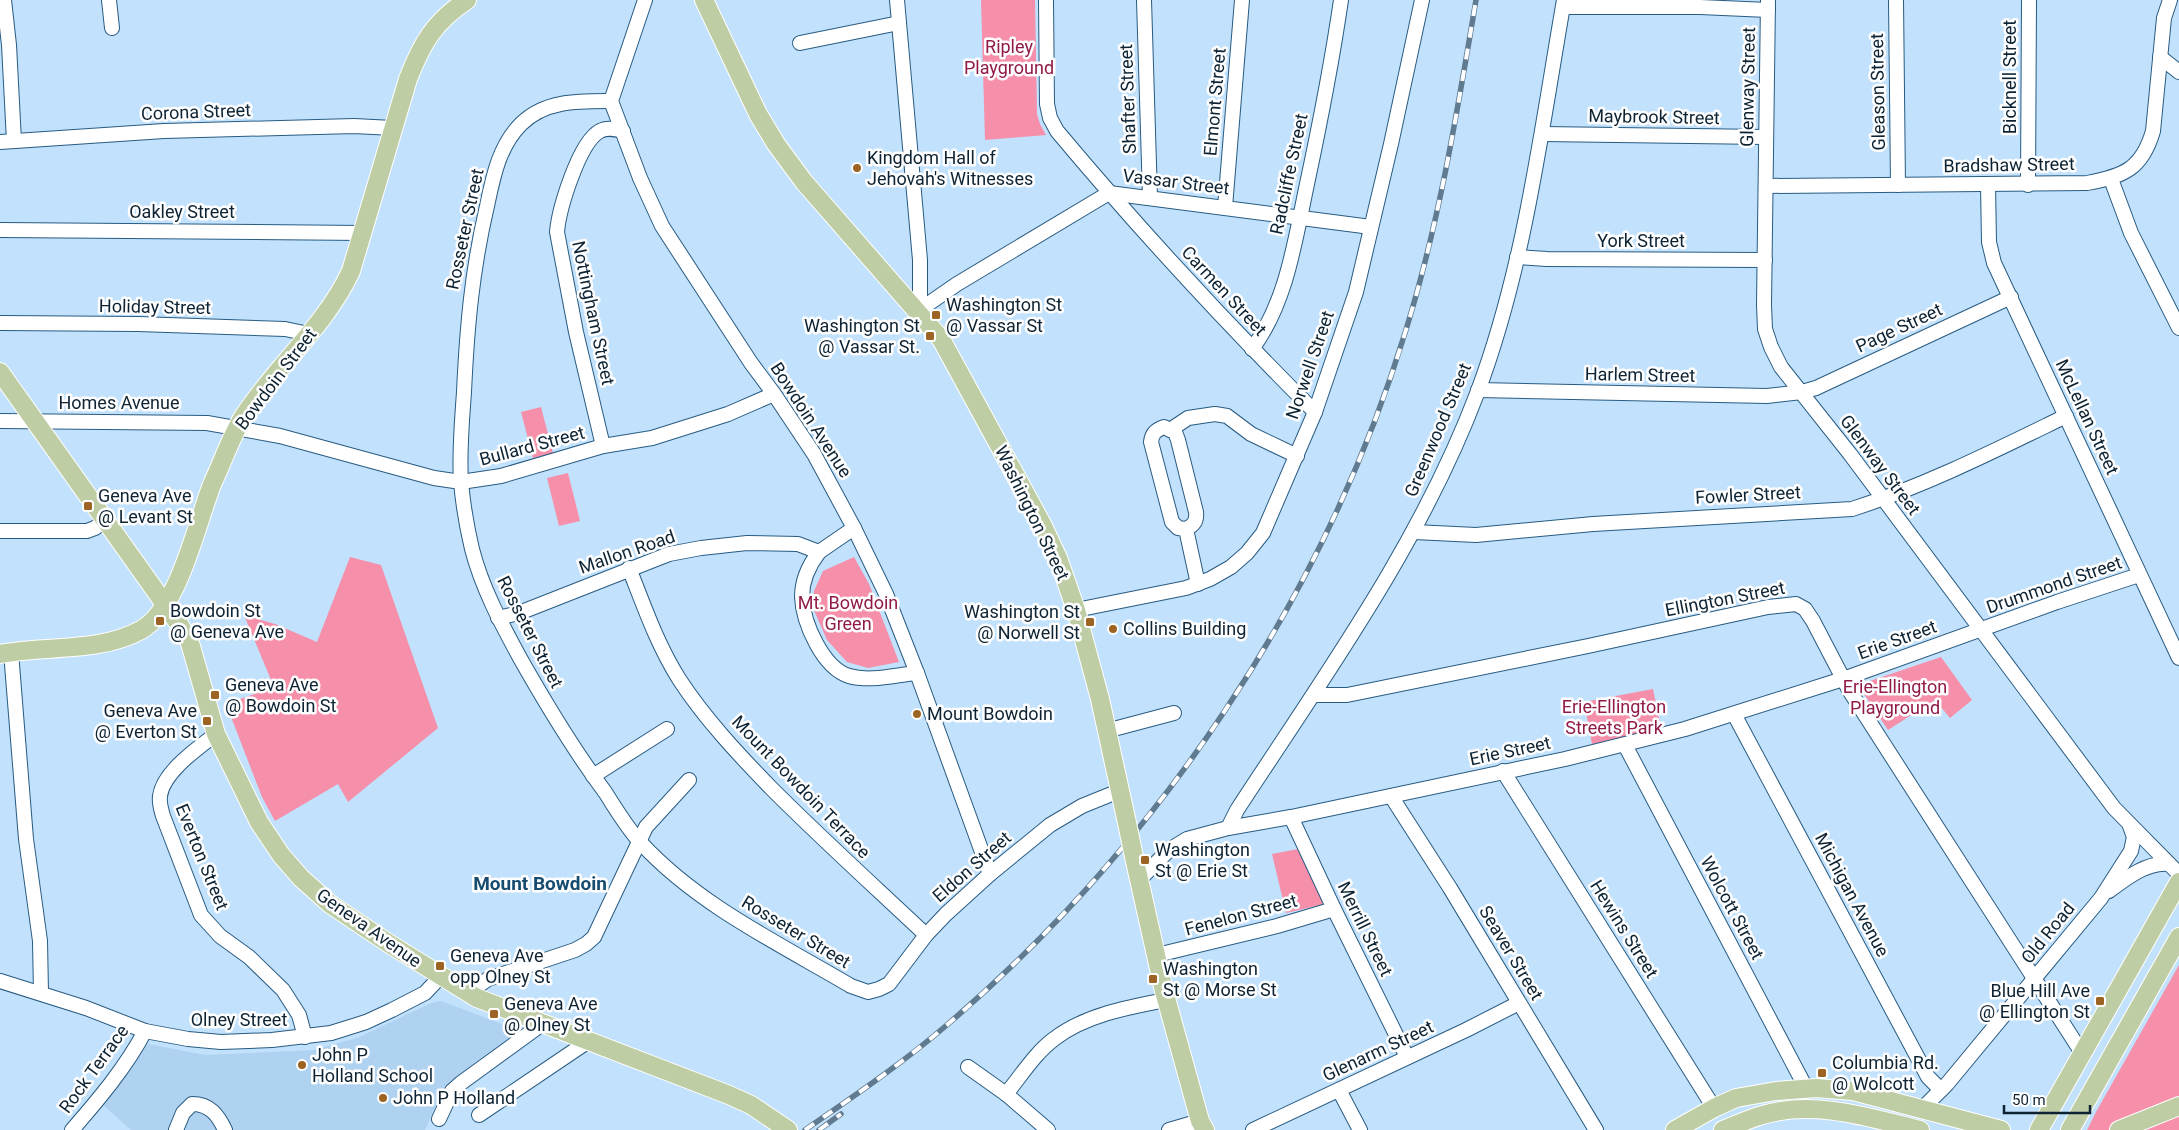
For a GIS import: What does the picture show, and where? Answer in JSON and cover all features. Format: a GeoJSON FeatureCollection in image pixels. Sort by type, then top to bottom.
{"type":"FeatureCollection","features":[{"type":"Feature","properties":{"kind":"main road","name":"Bowdoin Street"},"geometry":{"type":"LineString","coordinates":[[5,653],[108,642],[142,630],[153,620],[165,604],[180,574],[212,485],[238,427],[267,386],[342,291],[351,272],[364,233],[393,128],[419,51],[447,13],[467,0]]}},
{"type":"Feature","properties":{"kind":"main road","name":"Washington Street"},"geometry":{"type":"LineString","coordinates":[[704,0],[758,114],[776,144],[804,182],[918,311],[941,340],[1042,524],[1058,558],[1076,610],[1106,731],[1166,1000],[1202,1125]]}},
{"type":"Feature","properties":{"kind":"main road","name":"Geneva Avenue"},"geometry":{"type":"LineString","coordinates":[[0,372],[165,604],[190,643],[216,734],[259,822],[281,855],[301,878],[330,904],[468,993],[542,1024],[590,1040],[729,1094],[751,1104],[788,1130]]}},
{"type":"Feature","properties":{"kind":"main road"},"geometry":{"type":"LineString","coordinates":[[2039,1130],[2179,882]]}},
{"type":"Feature","properties":{"kind":"main road"},"geometry":{"type":"LineString","coordinates":[[2070,1130],[2179,937]]}},
{"type":"Feature","properties":{"kind":"main road"},"geometry":{"type":"LineString","coordinates":[[1675,1130],[1736,1098],[1776,1090],[1806,1088],[1853,1091],[2001,1130]]}},
{"type":"Feature","properties":{"kind":"main road"},"geometry":{"type":"LineString","coordinates":[[2119,1130],[2179,1106]]}},
{"type":"Feature","properties":{"kind":"main road"},"geometry":{"type":"LineString","coordinates":[[1723,1130],[1760,1115],[1803,1109],[1839,1112],[1884,1126],[1920,1130]]}},
{"type":"Feature","properties":{"kind":"street"},"geometry":{"type":"LineString","coordinates":[[4,0],[9,45],[7,141]]}},
{"type":"Feature","properties":{"kind":"street"},"geometry":{"type":"LineString","coordinates":[[109,0],[112,28]]}},
{"type":"Feature","properties":{"kind":"street"},"geometry":{"type":"LineString","coordinates":[[611,101],[645,0]]}},
{"type":"Feature","properties":{"kind":"street"},"geometry":{"type":"LineString","coordinates":[[897,0],[920,260],[920,299],[918,311]]}},
{"type":"Feature","properties":{"kind":"street","name":"Carmen Street"},"geometry":{"type":"LineString","coordinates":[[1046,0],[1047,104],[1050,118],[1057,131],[1109,193],[1252,349],[1315,412]]}},
{"type":"Feature","properties":{"kind":"street","name":"Shafter Street"},"geometry":{"type":"LineString","coordinates":[[1144,0],[1150,197]]}},
{"type":"Feature","properties":{"kind":"street","name":"Elmont Street"},"geometry":{"type":"LineString","coordinates":[[1225,207],[1242,0]]}},
{"type":"Feature","properties":{"kind":"street","name":"Radcliffe Street"},"geometry":{"type":"LineString","coordinates":[[1252,349],[1260,339],[1275,308],[1288,270],[1300,217],[1341,0]]}},
{"type":"Feature","properties":{"kind":"street","name":"Norwell Street"},"geometry":{"type":"LineString","coordinates":[[1076,610],[1179,590],[1210,580],[1231,567],[1247,553],[1262,533],[1315,412],[1356,292],[1394,135],[1422,0]]}},
{"type":"Feature","properties":{"kind":"street","name":"Gleason Street"},"geometry":{"type":"LineString","coordinates":[[1896,0],[1898,184]]}},
{"type":"Feature","properties":{"kind":"street","name":"Bicknell Street"},"geometry":{"type":"LineString","coordinates":[[2028,185],[2029,0]]}},
{"type":"Feature","properties":{"kind":"street","name":"Bradshaw Street"},"geometry":{"type":"LineString","coordinates":[[1766,186],[2028,185],[2088,183],[2111,179],[2129,170],[2140,160],[2149,144],[2153,131],[2164,18],[2170,0]]}},
{"type":"Feature","properties":{"kind":"street"},"geometry":{"type":"LineString","coordinates":[[1563,4],[1700,7],[1768,5]]}},
{"type":"Feature","properties":{"kind":"street","name":"Greenwood Street"},"geometry":{"type":"LineString","coordinates":[[1228,828],[1242,802],[1314,695],[1365,614],[1414,532],[1448,462],[1478,390],[1518,257],[1542,134],[1563,4]]}},
{"type":"Feature","properties":{"kind":"street","name":"Glenway Street"},"geometry":{"type":"LineString","coordinates":[[1768,5],[1765,329],[1771,347],[1781,367],[1802,392],[2098,787],[2129,825],[2179,874]]}},
{"type":"Feature","properties":{"kind":"street"},"geometry":{"type":"LineString","coordinates":[[800,43],[899,23]]}},
{"type":"Feature","properties":{"kind":"street"},"geometry":{"type":"LineString","coordinates":[[2160,57],[2179,72]]}},
{"type":"Feature","properties":{"kind":"street","name":"Rosseter Street"},"geometry":{"type":"LineString","coordinates":[[611,101],[577,101],[553,105],[536,111],[510,136],[502,150],[493,178],[477,247],[470,294],[461,433],[461,482],[472,548],[485,590],[498,618],[548,707],[592,776],[640,842],[697,892],[740,921],[851,986],[869,992]]}},
{"type":"Feature","properties":{"kind":"street","name":"Bowdoin Avenue"},"geometry":{"type":"LineString","coordinates":[[611,101],[640,178],[662,226],[751,363],[814,454],[854,528],[886,594],[917,673],[990,874]]}},
{"type":"Feature","properties":{"kind":"street","name":"Corona Street"},"geometry":{"type":"LineString","coordinates":[[7,141],[164,131],[354,126],[393,128]]}},
{"type":"Feature","properties":{"kind":"street","name":"Nottingham Street"},"geometry":{"type":"LineString","coordinates":[[603,446],[576,332],[557,232],[558,219],[570,180],[593,136],[601,130],[623,131]]}},
{"type":"Feature","properties":{"kind":"street","name":"Maybrook Street"},"geometry":{"type":"LineString","coordinates":[[1542,134],[1766,137]]}},
{"type":"Feature","properties":{"kind":"street"},"geometry":{"type":"LineString","coordinates":[[2111,179],[2131,233],[2179,328]]}},
{"type":"Feature","properties":{"kind":"street","name":"McLellan Street"},"geometry":{"type":"LineString","coordinates":[[1988,185],[1991,252],[2179,658]]}},
{"type":"Feature","properties":{"kind":"street","name":"Vassar Street"},"geometry":{"type":"LineString","coordinates":[[918,311],[982,269],[1109,193],[1371,227]]}},
{"type":"Feature","properties":{"kind":"street","name":"Oakley Street"},"geometry":{"type":"LineString","coordinates":[[0,230],[364,233]]}},
{"type":"Feature","properties":{"kind":"street","name":"York Street"},"geometry":{"type":"LineString","coordinates":[[1518,257],[1547,259],[1765,260]]}},
{"type":"Feature","properties":{"kind":"street","name":"Page Street"},"geometry":{"type":"LineString","coordinates":[[1802,392],[1816,388],[2011,297]]}},
{"type":"Feature","properties":{"kind":"street","name":"Holiday Street"},"geometry":{"type":"LineString","coordinates":[[0,324],[138,324],[276,329],[309,334]]}},
{"type":"Feature","properties":{"kind":"street","name":"Harlem Street"},"geometry":{"type":"LineString","coordinates":[[1478,390],[1767,396],[1802,392]]}},
{"type":"Feature","properties":{"kind":"street","name":"Bullard Street"},"geometry":{"type":"LineString","coordinates":[[238,427],[434,478],[461,482],[501,476],[603,446],[652,438],[728,414],[774,394]]}},
{"type":"Feature","properties":{"kind":"street"},"geometry":{"type":"LineString","coordinates":[[1170,430],[1188,418],[1215,414],[1227,416],[1251,434],[1297,456]]}},
{"type":"Feature","properties":{"kind":"street","name":"Fowler Street"},"geometry":{"type":"LineString","coordinates":[[1414,532],[1476,535],[1594,524],[1852,509],[1882,499],[1962,466],[2066,416]]}},
{"type":"Feature","properties":{"kind":"street","name":"Homes Avenue"},"geometry":{"type":"LineString","coordinates":[[0,421],[207,423],[238,427]]}},
{"type":"Feature","properties":{"kind":"street"},"geometry":{"type":"LineString","coordinates":[[1164,428],[1170,430],[1174,432],[1178,440],[1197,518],[1193,526],[1186,529],[1178,528],[1172,522],[1151,442],[1151,437],[1156,430],[1164,428]]}},
{"type":"Feature","properties":{"kind":"street"},"geometry":{"type":"LineString","coordinates":[[0,531],[87,531],[95,528],[105,520]]}},
{"type":"Feature","properties":{"kind":"street"},"geometry":{"type":"LineString","coordinates":[[854,528],[819,552],[806,576],[802,598],[807,620],[818,647],[830,665],[846,675],[859,678],[917,673]]}},
{"type":"Feature","properties":{"kind":"street"},"geometry":{"type":"LineString","coordinates":[[1186,529],[1198,584]]}},
{"type":"Feature","properties":{"kind":"street","name":"Mallon Road"},"geometry":{"type":"LineString","coordinates":[[498,618],[519,613],[629,568],[669,554],[747,543],[798,544],[819,552]]}},
{"type":"Feature","properties":{"kind":"street","name":"Mount Bowdoin Terrace"},"geometry":{"type":"LineString","coordinates":[[629,568],[660,645],[680,679],[716,727],[746,761],[816,833],[926,935]]}},
{"type":"Feature","properties":{"kind":"street","name":"Drummond Street"},"geometry":{"type":"LineString","coordinates":[[1981,630],[2139,575]]}},
{"type":"Feature","properties":{"kind":"street","name":"Ellington Street"},"geometry":{"type":"LineString","coordinates":[[1314,695],[1347,695],[1796,604],[1805,610],[1813,621],[1843,679],[2082,1053]]}},
{"type":"Feature","properties":{"kind":"street","name":"Erie Street"},"geometry":{"type":"LineString","coordinates":[[1139,880],[1169,850],[1187,839],[1228,828],[1291,817],[1625,745],[1734,714],[1843,679],[1981,630]]}},
{"type":"Feature","properties":{"kind":"street"},"geometry":{"type":"LineString","coordinates":[[5,653],[26,839],[40,941],[41,993]]}},
{"type":"Feature","properties":{"kind":"street"},"geometry":{"type":"LineString","coordinates":[[1106,731],[1174,713]]}},
{"type":"Feature","properties":{"kind":"street","name":"Michigan Avenue"},"geometry":{"type":"LineString","coordinates":[[1734,714],[1928,1078],[1944,1087]]}},
{"type":"Feature","properties":{"kind":"street"},"geometry":{"type":"LineString","coordinates":[[592,776],[667,729]]}},
{"type":"Feature","properties":{"kind":"street","name":"Everton Street"},"geometry":{"type":"LineString","coordinates":[[216,734],[186,758],[164,786],[160,800],[163,816],[201,915],[220,936],[249,957],[283,990],[299,1016],[305,1037]]}},
{"type":"Feature","properties":{"kind":"street","name":"Wolcott Street"},"geometry":{"type":"LineString","coordinates":[[1625,745],[1806,1088]]}},
{"type":"Feature","properties":{"kind":"street","name":"Hewins Street"},"geometry":{"type":"LineString","coordinates":[[1503,770],[1714,1108]]}},
{"type":"Feature","properties":{"kind":"street"},"geometry":{"type":"LineString","coordinates":[[468,993],[488,979],[575,950],[594,937],[603,922],[646,827],[689,780]]}},
{"type":"Feature","properties":{"kind":"street","name":"Eldon Street"},"geometry":{"type":"LineString","coordinates":[[869,992],[879,990],[889,984],[926,935],[946,914],[990,874],[1050,825],[1082,806],[1119,790]]}},
{"type":"Feature","properties":{"kind":"street","name":"Seaver Street"},"geometry":{"type":"LineString","coordinates":[[1391,796],[1596,1130]]}},
{"type":"Feature","properties":{"kind":"street","name":"Merrill Street"},"geometry":{"type":"LineString","coordinates":[[1291,817],[1407,1057]]}},
{"type":"Feature","properties":{"kind":"street","name":"Old Road"},"geometry":{"type":"LineString","coordinates":[[1921,1110],[1944,1087],[2101,898],[2131,851],[2134,837],[2129,825]]}},
{"type":"Feature","properties":{"kind":"street","name":"Old Road"},"geometry":{"type":"LineString","coordinates":[[2101,898],[2115,886],[2149,866],[2159,863],[2169,864]]}},
{"type":"Feature","properties":{"kind":"street","name":"Fenelon Street"},"geometry":{"type":"LineString","coordinates":[[1157,956],[1277,926],[1334,908]]}},
{"type":"Feature","properties":{"kind":"street","name":"Olney Street"},"geometry":{"type":"LineString","coordinates":[[0,981],[41,993],[145,1030],[180,1038],[221,1042],[305,1037],[331,1033],[366,1022],[392,1010],[425,992],[441,976]]}},
{"type":"Feature","properties":{"kind":"street"},"geometry":{"type":"LineString","coordinates":[[1006,1094],[1054,1039],[1075,1026],[1099,1016],[1166,1000]]}},
{"type":"Feature","properties":{"kind":"street","name":"Glenarm Street"},"geometry":{"type":"LineString","coordinates":[[1253,1130],[1466,1030],[1519,1002]]}},
{"type":"Feature","properties":{"kind":"street"},"geometry":{"type":"LineString","coordinates":[[439,1119],[452,1091],[542,1024]]}},
{"type":"Feature","properties":{"kind":"street","name":"Rock Terrace"},"geometry":{"type":"LineString","coordinates":[[72,1130],[101,1096],[136,1047],[145,1030]]}},
{"type":"Feature","properties":{"kind":"street"},"geometry":{"type":"LineString","coordinates":[[479,1115],[590,1040]]}},
{"type":"Feature","properties":{"kind":"street"},"geometry":{"type":"LineString","coordinates":[[968,1067],[1006,1094],[1048,1130]]}},
{"type":"Feature","properties":{"kind":"street"},"geometry":{"type":"LineString","coordinates":[[1339,1090],[1360,1130]]}},
{"type":"Feature","properties":{"kind":"street"},"geometry":{"type":"LineString","coordinates":[[176,1130],[183,1113],[192,1104],[202,1104],[210,1108],[217,1115],[225,1130]]}},
{"type":"Feature","properties":{"kind":"street"},"geometry":{"type":"LineString","coordinates":[[1168,1130],[1202,1125]]}},
{"type":"Feature","properties":{"kind":"shaded area","name":"John P Holland School"},"geometry":{"type":"Polygon","coordinates":[[[441,1001],[518,1030],[518,1032],[448,1084],[439,1097],[425,1130],[131,1130],[102,1104],[148,1044],[205,1055],[313,1050],[357,1038],[431,1003],[441,1001]]]}},
{"type":"Feature","properties":{"kind":"green space","name":"Ripley Playground"},"geometry":{"type":"Polygon","coordinates":[[[981,0],[1035,0],[1037,114],[1046,135],[985,140],[981,0]]]}},
{"type":"Feature","properties":{"kind":"green space"},"geometry":{"type":"Polygon","coordinates":[[[541,407],[553,453],[533,458],[521,412],[541,407]]]}},
{"type":"Feature","properties":{"kind":"green space"},"geometry":{"type":"Polygon","coordinates":[[[568,473],[580,521],[559,526],[547,478],[568,473]]]}},
{"type":"Feature","properties":{"kind":"green space"},"geometry":{"type":"Polygon","coordinates":[[[350,557],[381,565],[438,728],[348,802],[338,784],[275,821],[262,797],[226,704],[274,687],[244,615],[275,624],[317,642],[350,557]]]}},
{"type":"Feature","properties":{"kind":"green space","name":"Mt. Bowdoin Green"},"geometry":{"type":"Polygon","coordinates":[[[854,557],[869,584],[899,662],[868,668],[847,662],[827,640],[813,608],[814,591],[823,571],[854,557]]]}},
{"type":"Feature","properties":{"kind":"green space","name":"Erie-Ellington Playground"},"geometry":{"type":"Polygon","coordinates":[[[1941,657],[1972,700],[1950,718],[1935,700],[1888,730],[1864,694],[1867,682],[1941,657]]]}},
{"type":"Feature","properties":{"kind":"green space","name":"Erie-Ellington Streets Park"},"geometry":{"type":"Polygon","coordinates":[[[1653,689],[1661,729],[1592,744],[1584,702],[1653,689]]]}},
{"type":"Feature","properties":{"kind":"green space"},"geometry":{"type":"Polygon","coordinates":[[[1298,849],[1325,904],[1286,913],[1272,854],[1298,849]]]}},
{"type":"Feature","properties":{"kind":"green space"},"geometry":{"type":"Polygon","coordinates":[[[2179,965],[2179,1130],[2087,1130],[2096,1112],[2179,965]]]}},
{"type":"Feature","properties":{"kind":"railway"},"geometry":{"type":"LineString","coordinates":[[805,1130],[896,1066],[948,1024],[1025,953],[1097,877],[1164,796],[1225,711],[1280,621],[1329,528],[1370,432],[1405,333],[1428,251],[1437,210],[1476,0]]}},
{"type":"Feature","properties":{"kind":"railway"},"geometry":{"type":"LineString","coordinates":[[819,1130],[841,1114]]}},
{"type":"Feature","properties":{"kind":"place","name":"Kingdom Hall of Jehovah's Witnesses"},"geometry":{"type":"Point","coordinates":[857,168]}},
{"type":"Feature","properties":{"kind":"place","name":"Washington St @ Vassar St"},"geometry":{"type":"Point","coordinates":[936,315]}},
{"type":"Feature","properties":{"kind":"place","name":"Washington St @ Vassar St."},"geometry":{"type":"Point","coordinates":[930,336]}},
{"type":"Feature","properties":{"kind":"place","name":"Geneva Ave @ Levant St"},"geometry":{"type":"Point","coordinates":[88,506]}},
{"type":"Feature","properties":{"kind":"place","name":"Bowdoin St @ Geneva Ave"},"geometry":{"type":"Point","coordinates":[160,621]}},
{"type":"Feature","properties":{"kind":"place","name":"Washington St @ Norwell St"},"geometry":{"type":"Point","coordinates":[1090,622]}},
{"type":"Feature","properties":{"kind":"place","name":"Collins Building"},"geometry":{"type":"Point","coordinates":[1113,629]}},
{"type":"Feature","properties":{"kind":"place","name":"Geneva Ave @ Bowdoin St"},"geometry":{"type":"Point","coordinates":[215,695]}},
{"type":"Feature","properties":{"kind":"place","name":"Mount Bowdoin"},"geometry":{"type":"Point","coordinates":[917,714]}},
{"type":"Feature","properties":{"kind":"place","name":"Geneva Ave @ Everton St"},"geometry":{"type":"Point","coordinates":[207,721]}},
{"type":"Feature","properties":{"kind":"place","name":"Washington St @ Erie St"},"geometry":{"type":"Point","coordinates":[1145,860]}},
{"type":"Feature","properties":{"kind":"place","name":"Geneva Ave opp Olney St"},"geometry":{"type":"Point","coordinates":[440,966]}},
{"type":"Feature","properties":{"kind":"place","name":"Washington St @ Morse St"},"geometry":{"type":"Point","coordinates":[1153,979]}},
{"type":"Feature","properties":{"kind":"place","name":"Blue Hill Ave @ Ellington St"},"geometry":{"type":"Point","coordinates":[2100,1001]}},
{"type":"Feature","properties":{"kind":"place","name":"Geneva Ave @ Olney St"},"geometry":{"type":"Point","coordinates":[494,1014]}},
{"type":"Feature","properties":{"kind":"place","name":"John P Holland School"},"geometry":{"type":"Point","coordinates":[302,1065]}},
{"type":"Feature","properties":{"kind":"place","name":"Columbia Rd. @ Wolcott"},"geometry":{"type":"Point","coordinates":[1822,1073]}},
{"type":"Feature","properties":{"kind":"place","name":"John P Holland"},"geometry":{"type":"Point","coordinates":[383,1098]}},
{"type":"Feature","properties":{"kind":"district","name":"Mount Bowdoin"},"geometry":{"type":"Point","coordinates":[540,883]}}]}
